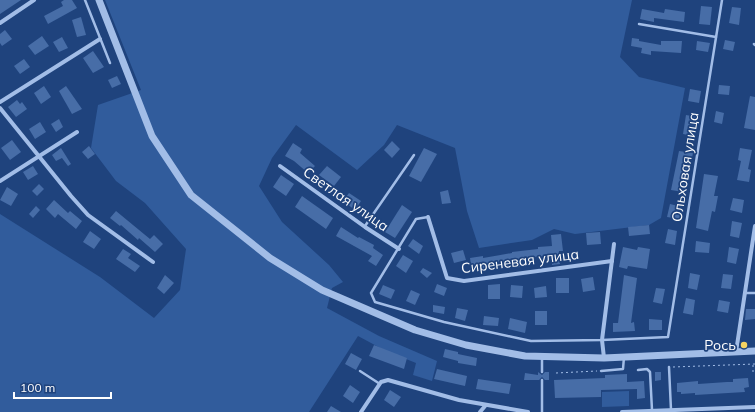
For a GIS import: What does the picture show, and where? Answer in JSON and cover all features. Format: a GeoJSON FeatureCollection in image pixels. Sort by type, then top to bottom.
{"type":"FeatureCollection","features":[{"type":"Feature","properties":{"kind":"street"},"geometry":{"type":"LineString","coordinates":[[0,23],[34,0]]}},
{"type":"Feature","properties":{"kind":"street"},"geometry":{"type":"LineString","coordinates":[[99,0],[152,136],[191,195],[270,258],[322,290],[349,303],[415,330],[473,347],[542,357],[604,358],[736,350],[755,351]]}},
{"type":"Feature","properties":{"kind":"street"},"geometry":{"type":"LineString","coordinates":[[0,102],[100,39]]}},
{"type":"Feature","properties":{"kind":"street"},"geometry":{"type":"LineString","coordinates":[[0,108],[88,215],[153,262]]}},
{"type":"Feature","properties":{"kind":"street"},"geometry":{"type":"LineString","coordinates":[[0,181],[77,132]]}},
{"type":"Feature","properties":{"kind":"street","name":"Светлая улица"},"geometry":{"type":"LineString","coordinates":[[280,166],[365,227],[399,249]]}},
{"type":"Feature","properties":{"kind":"street","name":"Сиреневая улица"},"geometry":{"type":"LineString","coordinates":[[428,217],[447,278],[464,281],[612,261]]}},
{"type":"Feature","properties":{"kind":"street"},"geometry":{"type":"LineString","coordinates":[[736,350],[755,226]]}},
{"type":"Feature","properties":{"kind":"street"},"geometry":{"type":"LineString","coordinates":[[604,358],[602,340],[614,244]]}},
{"type":"Feature","properties":{"kind":"street"},"geometry":{"type":"LineString","coordinates":[[361,412],[384,380],[485,406],[528,412]]}},
{"type":"Feature","properties":{"kind":"street"},"geometry":{"type":"LineString","coordinates":[[480,412],[485,406]]}},
{"type":"Feature","properties":{"kind":"street"},"geometry":{"type":"LineString","coordinates":[[622,412],[753,409]]}},
{"type":"Feature","properties":{"kind":"lane"},"geometry":{"type":"LineString","coordinates":[[85,0],[110,63]]}},
{"type":"Feature","properties":{"kind":"lane","name":"Ольховая улица"},"geometry":{"type":"LineString","coordinates":[[602,340],[668,337],[722,0]]}},
{"type":"Feature","properties":{"kind":"lane"},"geometry":{"type":"LineString","coordinates":[[639,24],[716,37]]}},
{"type":"Feature","properties":{"kind":"lane"},"geometry":{"type":"LineString","coordinates":[[365,227],[414,155]]}},
{"type":"Feature","properties":{"kind":"lane"},"geometry":{"type":"LineString","coordinates":[[428,217],[416,219],[371,293],[375,302],[444,322],[531,341],[602,340]]}},
{"type":"Feature","properties":{"kind":"lane"},"geometry":{"type":"LineString","coordinates":[[745,293],[755,293]]}},
{"type":"Feature","properties":{"kind":"lane"},"geometry":{"type":"LineString","coordinates":[[736,350],[755,348]]}},
{"type":"Feature","properties":{"kind":"lane"},"geometry":{"type":"LineString","coordinates":[[542,357],[542,372]]}},
{"type":"Feature","properties":{"kind":"lane"},"geometry":{"type":"LineString","coordinates":[[602,371],[623,369],[624,357]]}},
{"type":"Feature","properties":{"kind":"lane"},"geometry":{"type":"LineString","coordinates":[[668,367],[671,410]]}},
{"type":"Feature","properties":{"kind":"lane"},"geometry":{"type":"LineString","coordinates":[[638,370],[647,369],[650,372],[652,411]]}},
{"type":"Feature","properties":{"kind":"lane"},"geometry":{"type":"LineString","coordinates":[[360,371],[380,384]]}},
{"type":"Feature","properties":{"kind":"lane"},"geometry":{"type":"LineString","coordinates":[[542,380],[542,412]]}},
{"type":"Feature","properties":{"kind":"path"},"geometry":{"type":"LineString","coordinates":[[753,364],[753,372],[755,372]]}},
{"type":"Feature","properties":{"kind":"path"},"geometry":{"type":"LineString","coordinates":[[668,367],[755,364]]}},
{"type":"Feature","properties":{"kind":"path"},"geometry":{"type":"LineString","coordinates":[[556,373],[602,371]]}},
{"type":"Feature","properties":{"kind":"shaded area"},"geometry":{"type":"Polygon","coordinates":[[[105,0],[632,0],[620,57],[639,77],[685,88],[661,218],[649,225],[575,234],[554,229],[532,240],[479,248],[467,211],[455,148],[397,125],[384,145],[357,170],[296,125],[272,158],[259,186],[282,222],[329,265],[343,282],[332,288],[327,308],[379,336],[437,361],[432,381],[413,375],[416,363],[386,351],[358,336],[309,412],[0,412],[0,214],[100,277],[154,318],[180,290],[186,249],[145,203],[116,181],[91,148],[98,105],[141,90],[105,0]]]}},
{"type":"Feature","properties":{"kind":"shaded area"},"geometry":{"type":"Polygon","coordinates":[[[629,391],[629,406],[602,407],[602,392],[629,391]]]}},
{"type":"Feature","properties":{"kind":"building"},"geometry":{"type":"Polygon","coordinates":[[[0,0],[21,0],[0,14],[0,0]]]}},
{"type":"Feature","properties":{"kind":"building"},"geometry":{"type":"Polygon","coordinates":[[[64,0],[72,0],[77,8],[48,24],[44,16],[63,6],[61,2],[64,0]]]}},
{"type":"Feature","properties":{"kind":"building"},"geometry":{"type":"Polygon","coordinates":[[[701,6],[712,7],[710,25],[699,24],[701,6]]]}},
{"type":"Feature","properties":{"kind":"building"},"geometry":{"type":"Polygon","coordinates":[[[732,7],[741,8],[739,25],[729,23],[732,7]]]}},
{"type":"Feature","properties":{"kind":"building"},"geometry":{"type":"Polygon","coordinates":[[[642,9],[664,13],[665,9],[685,12],[684,22],[654,18],[654,22],[640,19],[642,9]]]}},
{"type":"Feature","properties":{"kind":"building"},"geometry":{"type":"Polygon","coordinates":[[[81,17],[86,35],[77,37],[72,20],[81,17]]]}},
{"type":"Feature","properties":{"kind":"building"},"geometry":{"type":"Polygon","coordinates":[[[5,30],[12,39],[2,46],[0,43],[0,34],[5,30]]]}},
{"type":"Feature","properties":{"kind":"building"},"geometry":{"type":"Polygon","coordinates":[[[42,36],[49,46],[35,55],[28,46],[42,36]]]}},
{"type":"Feature","properties":{"kind":"building"},"geometry":{"type":"Polygon","coordinates":[[[62,37],[68,48],[59,52],[53,42],[62,37]]]}},
{"type":"Feature","properties":{"kind":"building"},"geometry":{"type":"Polygon","coordinates":[[[632,38],[639,39],[639,41],[661,45],[661,41],[682,41],[681,53],[651,51],[651,55],[641,53],[642,48],[631,46],[632,38]]]}},
{"type":"Feature","properties":{"kind":"building"},"geometry":{"type":"Polygon","coordinates":[[[725,40],[735,42],[733,51],[723,49],[725,40]]]}},
{"type":"Feature","properties":{"kind":"building"},"geometry":{"type":"Polygon","coordinates":[[[697,41],[710,43],[708,52],[696,50],[697,41]]]}},
{"type":"Feature","properties":{"kind":"building"},"geometry":{"type":"Polygon","coordinates":[[[93,51],[104,67],[93,73],[83,58],[93,51]]]}},
{"type":"Feature","properties":{"kind":"building"},"geometry":{"type":"Polygon","coordinates":[[[24,59],[30,67],[20,74],[14,66],[24,59]]]}},
{"type":"Feature","properties":{"kind":"building"},"geometry":{"type":"Polygon","coordinates":[[[117,76],[121,84],[112,88],[108,80],[117,76]]]}},
{"type":"Feature","properties":{"kind":"building"},"geometry":{"type":"Polygon","coordinates":[[[719,85],[730,86],[729,95],[718,94],[719,85]]]}},
{"type":"Feature","properties":{"kind":"building"},"geometry":{"type":"Polygon","coordinates":[[[44,86],[51,97],[41,104],[34,93],[44,86]]]}},
{"type":"Feature","properties":{"kind":"building"},"geometry":{"type":"Polygon","coordinates":[[[66,86],[82,109],[72,114],[59,91],[66,86]]]}},
{"type":"Feature","properties":{"kind":"building"},"geometry":{"type":"Polygon","coordinates":[[[690,89],[701,91],[699,103],[688,101],[690,89]]]}},
{"type":"Feature","properties":{"kind":"building"},"geometry":{"type":"Polygon","coordinates":[[[750,96],[755,97],[755,130],[744,128],[750,96]]]}},
{"type":"Feature","properties":{"kind":"building"},"geometry":{"type":"Polygon","coordinates":[[[17,100],[20,104],[22,102],[27,109],[16,117],[8,107],[17,100]]]}},
{"type":"Feature","properties":{"kind":"building"},"geometry":{"type":"Polygon","coordinates":[[[716,111],[724,113],[722,124],[714,122],[716,111]]]}},
{"type":"Feature","properties":{"kind":"building"},"geometry":{"type":"Polygon","coordinates":[[[686,115],[697,117],[693,136],[683,134],[686,115]]]}},
{"type":"Feature","properties":{"kind":"building"},"geometry":{"type":"Polygon","coordinates":[[[59,119],[63,127],[56,132],[51,124],[59,119]]]}},
{"type":"Feature","properties":{"kind":"building"},"geometry":{"type":"Polygon","coordinates":[[[40,122],[46,132],[35,139],[29,129],[40,122]]]}},
{"type":"Feature","properties":{"kind":"building"},"geometry":{"type":"Polygon","coordinates":[[[12,140],[21,152],[10,160],[1,148],[12,140]]]}},
{"type":"Feature","properties":{"kind":"building"},"geometry":{"type":"Polygon","coordinates":[[[392,141],[400,149],[392,158],[384,150],[392,141]]]}},
{"type":"Feature","properties":{"kind":"building"},"geometry":{"type":"Polygon","coordinates":[[[293,143],[302,149],[300,153],[315,166],[308,173],[294,161],[285,156],[293,143]]]}},
{"type":"Feature","properties":{"kind":"building"},"geometry":{"type":"Polygon","coordinates":[[[89,146],[95,154],[88,159],[82,152],[89,146]]]}},
{"type":"Feature","properties":{"kind":"building"},"geometry":{"type":"Polygon","coordinates":[[[61,148],[71,164],[68,166],[62,158],[56,161],[52,155],[61,148]]]}},
{"type":"Feature","properties":{"kind":"building"},"geometry":{"type":"Polygon","coordinates":[[[424,148],[437,154],[421,182],[409,176],[424,148]]]}},
{"type":"Feature","properties":{"kind":"building"},"geometry":{"type":"Polygon","coordinates":[[[740,148],[752,150],[748,169],[751,170],[749,182],[737,180],[741,161],[738,160],[740,148]]]}},
{"type":"Feature","properties":{"kind":"building"},"geometry":{"type":"Polygon","coordinates":[[[679,151],[693,153],[690,167],[688,166],[683,192],[671,190],[679,151]]]}},
{"type":"Feature","properties":{"kind":"building"},"geometry":{"type":"Polygon","coordinates":[[[33,166],[38,174],[28,180],[23,172],[33,166]]]}},
{"type":"Feature","properties":{"kind":"building"},"geometry":{"type":"Polygon","coordinates":[[[327,166],[341,177],[334,186],[319,175],[327,166]]]}},
{"type":"Feature","properties":{"kind":"building"},"geometry":{"type":"Polygon","coordinates":[[[704,174],[718,176],[714,196],[718,196],[715,212],[712,211],[708,231],[696,228],[704,174]]]}},
{"type":"Feature","properties":{"kind":"building"},"geometry":{"type":"Polygon","coordinates":[[[281,175],[294,184],[286,196],[273,187],[281,175]]]}},
{"type":"Feature","properties":{"kind":"building"},"geometry":{"type":"Polygon","coordinates":[[[39,184],[44,189],[37,196],[32,191],[39,184]]]}},
{"type":"Feature","properties":{"kind":"building"},"geometry":{"type":"Polygon","coordinates":[[[7,187],[18,194],[11,206],[0,200],[7,187]]]}},
{"type":"Feature","properties":{"kind":"building"},"geometry":{"type":"Polygon","coordinates":[[[448,190],[451,203],[442,204],[440,192],[448,190]]]}},
{"type":"Feature","properties":{"kind":"building"},"geometry":{"type":"Polygon","coordinates":[[[349,193],[361,201],[355,210],[343,201],[349,193]]]}},
{"type":"Feature","properties":{"kind":"building"},"geometry":{"type":"Polygon","coordinates":[[[302,196],[333,218],[326,229],[295,207],[302,196]]]}},
{"type":"Feature","properties":{"kind":"building"},"geometry":{"type":"Polygon","coordinates":[[[733,198],[744,200],[742,213],[730,210],[733,198]]]}},
{"type":"Feature","properties":{"kind":"building"},"geometry":{"type":"Polygon","coordinates":[[[54,200],[68,213],[70,211],[82,221],[76,229],[58,214],[55,218],[46,209],[54,200]]]}},
{"type":"Feature","properties":{"kind":"building"},"geometry":{"type":"Polygon","coordinates":[[[670,204],[682,207],[680,219],[667,217],[670,204]]]}},
{"type":"Feature","properties":{"kind":"building"},"geometry":{"type":"Polygon","coordinates":[[[402,205],[412,212],[395,238],[385,232],[402,205]]]}},
{"type":"Feature","properties":{"kind":"building"},"geometry":{"type":"Polygon","coordinates":[[[36,206],[40,210],[33,218],[29,214],[36,206]]]}},
{"type":"Feature","properties":{"kind":"building"},"geometry":{"type":"Polygon","coordinates":[[[116,211],[150,239],[154,235],[163,244],[155,252],[139,238],[138,240],[121,225],[120,226],[110,218],[116,211]]]}},
{"type":"Feature","properties":{"kind":"building"},"geometry":{"type":"Polygon","coordinates":[[[732,221],[742,223],[739,238],[730,236],[732,221]]]}},
{"type":"Feature","properties":{"kind":"building"},"geometry":{"type":"Polygon","coordinates":[[[649,225],[650,234],[629,236],[628,227],[649,225]]]}},
{"type":"Feature","properties":{"kind":"building"},"geometry":{"type":"Polygon","coordinates":[[[341,227],[358,238],[359,237],[374,245],[373,248],[383,255],[376,266],[368,261],[372,256],[336,236],[341,227]]]}},
{"type":"Feature","properties":{"kind":"building"},"geometry":{"type":"Polygon","coordinates":[[[668,229],[677,231],[675,245],[665,243],[668,229]]]}},
{"type":"Feature","properties":{"kind":"building"},"geometry":{"type":"Polygon","coordinates":[[[90,231],[101,239],[94,249],[83,242],[90,231]]]}},
{"type":"Feature","properties":{"kind":"building"},"geometry":{"type":"Polygon","coordinates":[[[600,232],[601,244],[587,245],[586,233],[600,232]]]}},
{"type":"Feature","properties":{"kind":"building"},"geometry":{"type":"Polygon","coordinates":[[[561,234],[563,251],[559,251],[560,264],[552,265],[552,256],[532,257],[533,259],[519,260],[520,267],[514,268],[513,262],[485,266],[485,269],[472,271],[470,258],[483,256],[483,258],[512,252],[538,249],[538,247],[552,246],[551,235],[561,234]]]}},
{"type":"Feature","properties":{"kind":"building"},"geometry":{"type":"Polygon","coordinates":[[[413,239],[423,246],[419,254],[408,246],[413,239]]]}},
{"type":"Feature","properties":{"kind":"building"},"geometry":{"type":"Polygon","coordinates":[[[696,241],[710,243],[709,253],[695,252],[696,241]]]}},
{"type":"Feature","properties":{"kind":"building"},"geometry":{"type":"Polygon","coordinates":[[[623,247],[637,250],[638,247],[650,249],[647,269],[628,266],[627,269],[619,267],[623,247]]]}},
{"type":"Feature","properties":{"kind":"building"},"geometry":{"type":"Polygon","coordinates":[[[729,247],[739,249],[736,264],[727,262],[729,247]]]}},
{"type":"Feature","properties":{"kind":"building"},"geometry":{"type":"Polygon","coordinates":[[[123,249],[131,254],[128,258],[140,266],[135,272],[116,259],[123,249]]]}},
{"type":"Feature","properties":{"kind":"building"},"geometry":{"type":"Polygon","coordinates":[[[463,250],[466,260],[454,263],[451,253],[463,250]]]}},
{"type":"Feature","properties":{"kind":"building"},"geometry":{"type":"Polygon","coordinates":[[[403,255],[413,261],[406,273],[396,266],[403,255]]]}},
{"type":"Feature","properties":{"kind":"building"},"geometry":{"type":"Polygon","coordinates":[[[423,268],[432,273],[427,278],[420,272],[423,268]]]}},
{"type":"Feature","properties":{"kind":"building"},"geometry":{"type":"Polygon","coordinates":[[[690,273],[700,275],[697,290],[688,288],[690,273]]]}},
{"type":"Feature","properties":{"kind":"building"},"geometry":{"type":"Polygon","coordinates":[[[723,274],[733,275],[731,289],[721,288],[723,274]]]}},
{"type":"Feature","properties":{"kind":"building"},"geometry":{"type":"Polygon","coordinates":[[[165,275],[174,283],[164,294],[157,288],[165,275]]]}},
{"type":"Feature","properties":{"kind":"building"},"geometry":{"type":"Polygon","coordinates":[[[624,275],[637,278],[631,323],[634,322],[635,331],[613,332],[613,323],[618,323],[624,275]]]}},
{"type":"Feature","properties":{"kind":"building"},"geometry":{"type":"Polygon","coordinates":[[[593,277],[595,290],[583,292],[581,279],[593,277]]]}},
{"type":"Feature","properties":{"kind":"building"},"geometry":{"type":"Polygon","coordinates":[[[556,278],[569,278],[569,293],[556,293],[556,278]]]}},
{"type":"Feature","properties":{"kind":"building"},"geometry":{"type":"Polygon","coordinates":[[[437,284],[447,288],[444,296],[434,292],[437,284]]]}},
{"type":"Feature","properties":{"kind":"building"},"geometry":{"type":"Polygon","coordinates":[[[500,284],[500,299],[488,299],[488,285],[500,284]]]}},
{"type":"Feature","properties":{"kind":"building"},"geometry":{"type":"Polygon","coordinates":[[[383,285],[395,290],[391,299],[379,294],[383,285]]]}},
{"type":"Feature","properties":{"kind":"building"},"geometry":{"type":"Polygon","coordinates":[[[511,285],[523,286],[522,298],[510,297],[511,285]]]}},
{"type":"Feature","properties":{"kind":"building"},"geometry":{"type":"Polygon","coordinates":[[[546,286],[547,297],[535,298],[534,288],[546,286]]]}},
{"type":"Feature","properties":{"kind":"building"},"geometry":{"type":"Polygon","coordinates":[[[656,288],[665,289],[662,304],[653,302],[656,288]]]}},
{"type":"Feature","properties":{"kind":"building"},"geometry":{"type":"Polygon","coordinates":[[[411,290],[420,294],[415,305],[406,301],[411,290]]]}},
{"type":"Feature","properties":{"kind":"building"},"geometry":{"type":"Polygon","coordinates":[[[686,298],[695,300],[693,315],[683,313],[686,298]]]}},
{"type":"Feature","properties":{"kind":"building"},"geometry":{"type":"Polygon","coordinates":[[[719,300],[730,302],[728,313],[717,311],[719,300]]]}},
{"type":"Feature","properties":{"kind":"building"},"geometry":{"type":"Polygon","coordinates":[[[433,305],[445,307],[444,314],[433,312],[433,305]]]}},
{"type":"Feature","properties":{"kind":"building"},"geometry":{"type":"Polygon","coordinates":[[[457,308],[468,310],[465,321],[455,318],[457,308]]]}},
{"type":"Feature","properties":{"kind":"building"},"geometry":{"type":"Polygon","coordinates":[[[746,309],[755,309],[755,319],[745,320],[746,309]]]}},
{"type":"Feature","properties":{"kind":"building"},"geometry":{"type":"Polygon","coordinates":[[[535,311],[547,311],[547,325],[535,325],[535,311]]]}},
{"type":"Feature","properties":{"kind":"building"},"geometry":{"type":"Polygon","coordinates":[[[484,316],[499,318],[498,326],[483,325],[484,316]]]}},
{"type":"Feature","properties":{"kind":"building"},"geometry":{"type":"Polygon","coordinates":[[[510,318],[527,322],[525,333],[508,329],[510,318]]]}},
{"type":"Feature","properties":{"kind":"building"},"geometry":{"type":"Polygon","coordinates":[[[649,319],[662,320],[662,330],[649,330],[649,319]]]}},
{"type":"Feature","properties":{"kind":"building"},"geometry":{"type":"Polygon","coordinates":[[[374,345],[407,358],[404,369],[369,356],[374,345]]]}},
{"type":"Feature","properties":{"kind":"building"},"geometry":{"type":"Polygon","coordinates":[[[445,349],[458,352],[458,354],[477,358],[476,366],[458,363],[458,361],[443,357],[445,349]]]}},
{"type":"Feature","properties":{"kind":"building"},"geometry":{"type":"Polygon","coordinates":[[[351,353],[362,359],[356,370],[345,364],[351,353]]]}},
{"type":"Feature","properties":{"kind":"building"},"geometry":{"type":"Polygon","coordinates":[[[437,369],[467,376],[465,386],[434,379],[437,369]]]}},
{"type":"Feature","properties":{"kind":"building"},"geometry":{"type":"Polygon","coordinates":[[[538,372],[542,375],[545,372],[549,372],[549,380],[545,380],[542,377],[539,380],[524,380],[525,373],[538,375],[538,372]]]}},
{"type":"Feature","properties":{"kind":"building"},"geometry":{"type":"Polygon","coordinates":[[[655,372],[661,372],[661,380],[655,381],[655,372]]]}},
{"type":"Feature","properties":{"kind":"building"},"geometry":{"type":"Polygon","coordinates":[[[627,374],[627,382],[644,381],[645,398],[637,399],[637,389],[601,390],[601,397],[555,398],[554,380],[605,378],[605,375],[627,374]]]}},
{"type":"Feature","properties":{"kind":"building"},"geometry":{"type":"Polygon","coordinates":[[[748,378],[749,387],[744,388],[745,392],[695,395],[695,393],[681,394],[681,392],[677,392],[677,383],[698,381],[698,384],[733,382],[733,379],[748,378]]]}},
{"type":"Feature","properties":{"kind":"building"},"geometry":{"type":"Polygon","coordinates":[[[478,379],[511,384],[509,394],[476,389],[478,379]]]}},
{"type":"Feature","properties":{"kind":"building"},"geometry":{"type":"Polygon","coordinates":[[[350,385],[360,392],[353,403],[343,396],[350,385]]]}},
{"type":"Feature","properties":{"kind":"building"},"geometry":{"type":"Polygon","coordinates":[[[390,390],[401,397],[394,407],[384,400],[390,390]]]}},
{"type":"Feature","properties":{"kind":"building"},"geometry":{"type":"Polygon","coordinates":[[[331,406],[341,412],[327,412],[331,406]]]}},
{"type":"Feature","properties":{"kind":"place","name":"Рось"},"geometry":{"type":"Point","coordinates":[744,345]}}]}
